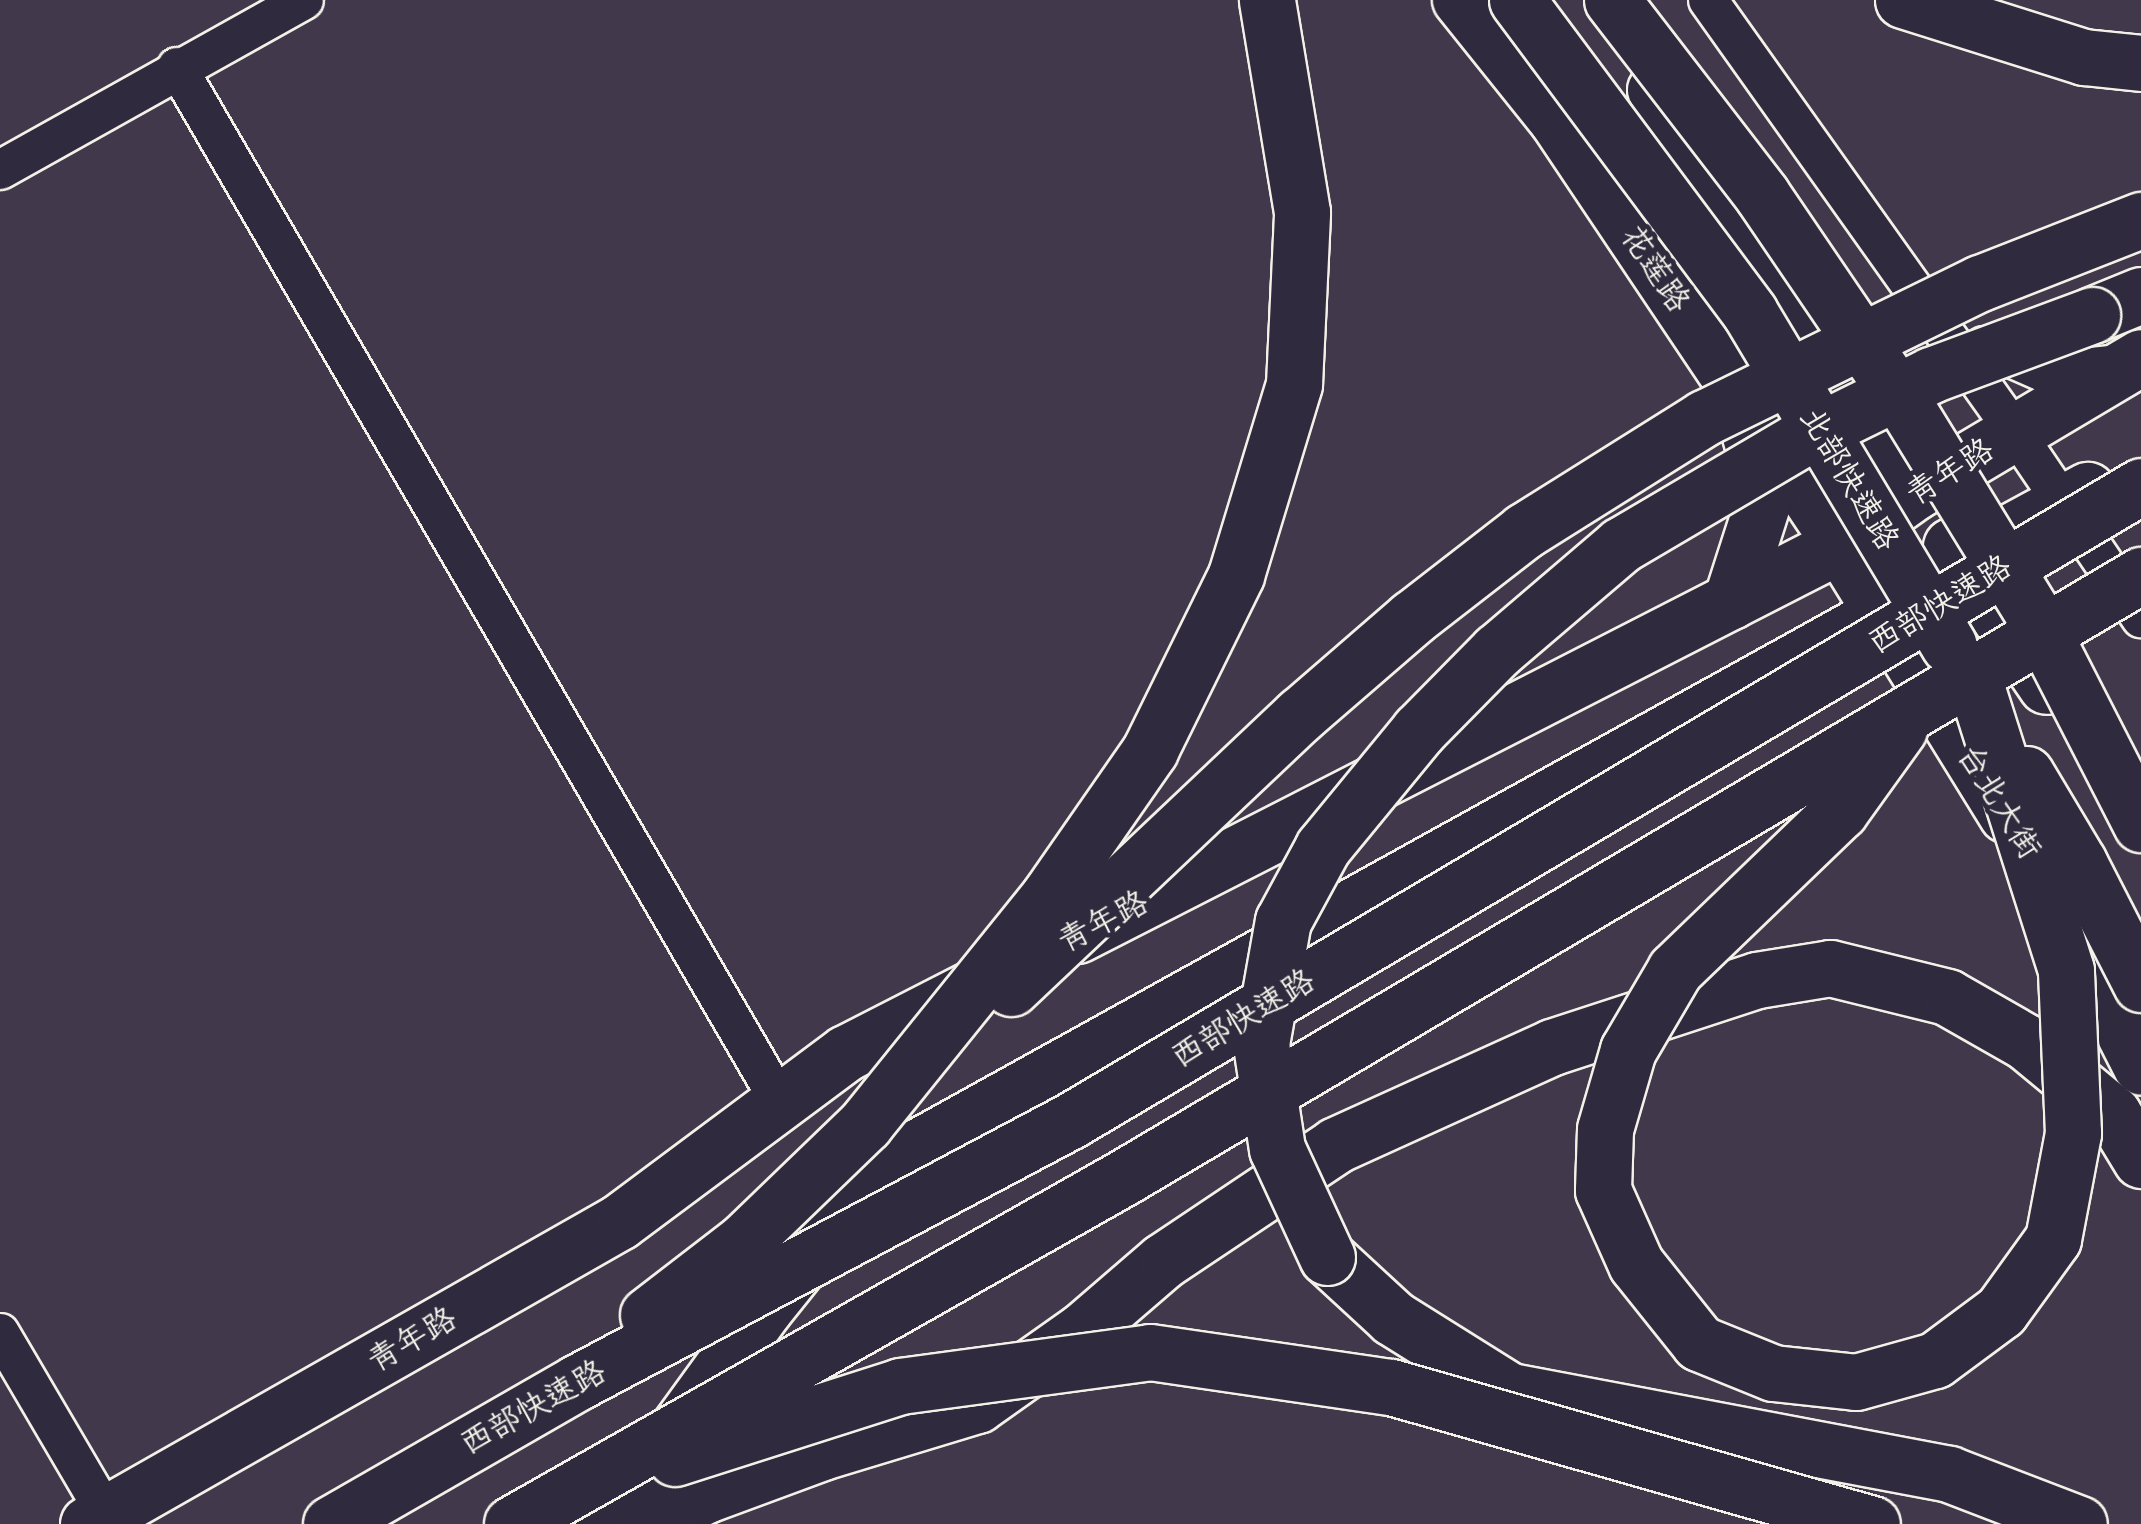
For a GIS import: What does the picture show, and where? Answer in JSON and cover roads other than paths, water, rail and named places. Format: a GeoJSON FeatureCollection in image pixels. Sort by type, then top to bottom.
{"type":"FeatureCollection","features":[{"type":"Feature","properties":{"kind":"main road"},"geometry":{"type":"LineString","coordinates":[[852,1137],[1048,897],[1139,767],[1236,575],[1294,384],[1302,212],[1267,0]]}},
{"type":"Feature","properties":{"kind":"main road","name":"花莲路"},"geometry":{"type":"LineString","coordinates":[[1460,0],[1556,121],[1840,546]]}},
{"type":"Feature","properties":{"kind":"main road","name":"北部快速路"},"geometry":{"type":"LineString","coordinates":[[1516,0],[1750,313],[2079,863],[2141,984]]}},
{"type":"Feature","properties":{"kind":"main road"},"geometry":{"type":"LineString","coordinates":[[1596,0],[1914,492],[2141,824]]}},
{"type":"Feature","properties":{"kind":"main road"},"geometry":{"type":"LineString","coordinates":[[1612,0],[1762,195],[1907,408],[2034,615],[2141,824]]}},
{"type":"Feature","properties":{"kind":"main road"},"geometry":{"type":"LineString","coordinates":[[1903,0],[2084,56],[2141,63]]}},
{"type":"Feature","properties":{"kind":"main road"},"geometry":{"type":"LineString","coordinates":[[472,1443],[744,1241],[1300,716],[1412,618],[1524,531],[1704,418],[1980,283],[2141,220]]}},
{"type":"Feature","properties":{"kind":"main road"},"geometry":{"type":"LineString","coordinates":[[2078,1524],[1948,1474],[1510,1391],[1393,1318],[1327,1257],[1277,1148],[1262,1044],[1283,921],[1324,847],[1419,730],[1621,545],[1799,440],[1931,375],[2141,295]]}},
{"type":"Feature","properties":{"kind":"main road","name":"青年路"},"geometry":{"type":"LineString","coordinates":[[102,1520],[620,1222],[846,1053],[1840,546],[1914,492],[2136,360]]}},
{"type":"Feature","properties":{"kind":"main road"},"geometry":{"type":"LineString","coordinates":[[1731,601],[1766,492],[1738,393]]}},
{"type":"Feature","properties":{"kind":"main road"},"geometry":{"type":"LineString","coordinates":[[583,1509],[665,1446],[765,1308],[837,1218],[921,1146],[1881,612],[1960,559],[2141,462]]}},
{"type":"Feature","properties":{"kind":"main road","name":"西部快速路"},"geometry":{"type":"LineString","coordinates":[[330,1524],[596,1372],[1070,1121],[2141,486]]}},
{"type":"Feature","properties":{"kind":"main road","name":"台北大街"},"geometry":{"type":"LineString","coordinates":[[1840,546],[2042,872],[2141,1067]]}},
{"type":"Feature","properties":{"kind":"main road"},"geometry":{"type":"LineString","coordinates":[[583,1509],[1126,1176],[1912,711],[2124,607],[2141,575]]}},
{"type":"Feature","properties":{"kind":"main road"},"geometry":{"type":"LineString","coordinates":[[2072,688],[2141,770]]}},
{"type":"Feature","properties":{"kind":"main road"},"geometry":{"type":"LineString","coordinates":[[1912,711],[1840,811],[1674,970],[1628,1050],[1604,1128],[1602,1190],[1636,1264],[1699,1343],[1772,1373],[1856,1382],[1934,1360],[2001,1311],[2052,1239],[2073,1133],[2066,970],[1980,696]]}},
{"type":"Feature","properties":{"kind":"main road"},"geometry":{"type":"LineString","coordinates":[[648,1524],[706,1495],[822,1452],[977,1405],[1083,1330],[1163,1261],[1336,1145],[1552,1047],[1757,980],[1830,968],[1947,997],[2026,1042],[2112,1114],[2141,1160]]}},
{"type":"Feature","properties":{"kind":"main road"},"geometry":{"type":"LineString","coordinates":[[512,1524],[583,1509],[900,1386],[1150,1352],[1391,1387],[1872,1524]]}},
{"type":"Feature","properties":{"kind":"street"},"geometry":{"type":"LineString","coordinates":[[0,170],[304,0]]}},
{"type":"Feature","properties":{"kind":"street"},"geometry":{"type":"LineString","coordinates":[[1708,0],[2015,432],[2124,607]]}},
{"type":"Feature","properties":{"kind":"street"},"geometry":{"type":"LineString","coordinates":[[177,68],[780,1102]]}},
{"type":"Feature","properties":{"kind":"street"},"geometry":{"type":"LineString","coordinates":[[1941,327],[2043,372],[2136,360]]}},
{"type":"Feature","properties":{"kind":"street"},"geometry":{"type":"LineString","coordinates":[[0,1333],[102,1520]]}}]}
